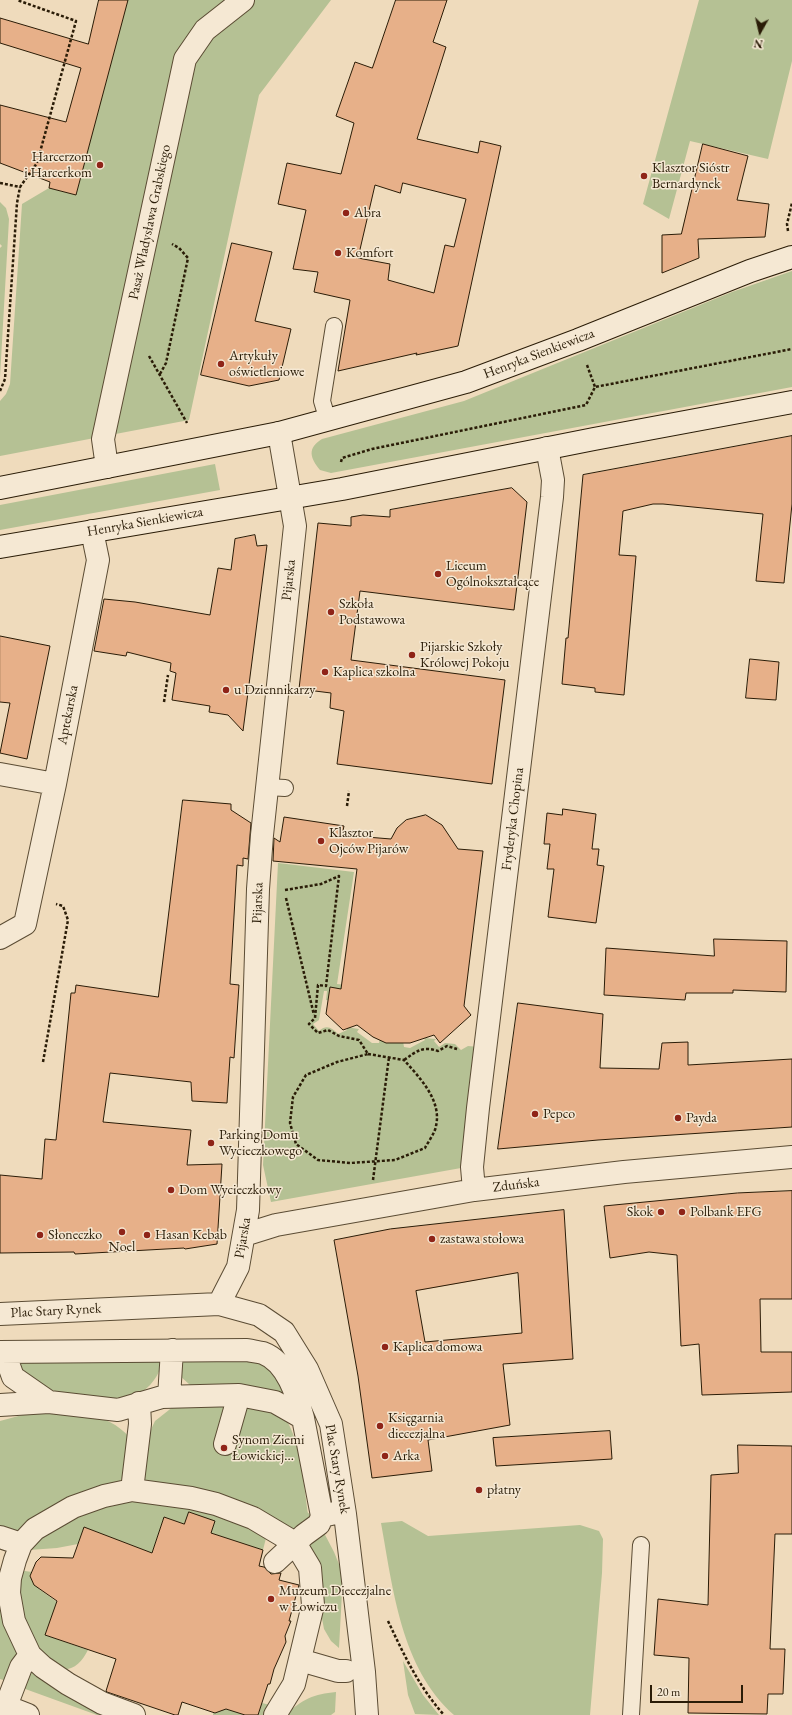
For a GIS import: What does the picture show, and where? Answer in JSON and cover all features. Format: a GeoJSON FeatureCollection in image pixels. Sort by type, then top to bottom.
{"type":"FeatureCollection","features":[{"type":"Feature","properties":{"kind":"street","name":"Pasaż Władysława Grabskiego"},"geometry":{"type":"LineString","coordinates":[[107,467],[103,439],[186,59],[205,30],[243,0]]}},
{"type":"Feature","properties":{"kind":"street","name":"Henryka Sienkiewicza"},"geometry":{"type":"LineString","coordinates":[[0,488],[280,433],[466,382],[578,340],[750,271],[792,257]]}},
{"type":"Feature","properties":{"kind":"street","name":"Henryka Sienkiewicza"},"geometry":{"type":"LineString","coordinates":[[0,547],[291,498],[792,402]]}},
{"type":"Feature","properties":{"kind":"street"},"geometry":{"type":"LineString","coordinates":[[280,433],[291,498]]}},
{"type":"Feature","properties":{"kind":"street","name":"Fryderyka Chopina"},"geometry":{"type":"LineString","coordinates":[[474,1190],[472,1167],[552,497],[553,480],[547,448]]}},
{"type":"Feature","properties":{"kind":"street","name":"Pijarska"},"geometry":{"type":"LineString","coordinates":[[219,1304],[238,1267],[248,1210],[259,884],[262,835],[276,788],[295,526],[291,498]]}},
{"type":"Feature","properties":{"kind":"street","name":"Aptekarska"},"geometry":{"type":"LineString","coordinates":[[0,938],[26,924],[30,898],[55,784],[98,560],[92,531]]}},
{"type":"Feature","properties":{"kind":"street"},"geometry":{"type":"LineString","coordinates":[[0,774],[55,784]]}},
{"type":"Feature","properties":{"kind":"street","name":"Zduńska"},"geometry":{"type":"LineString","coordinates":[[244,1235],[276,1225],[474,1190],[624,1172],[792,1157]]}},
{"type":"Feature","properties":{"kind":"street","name":"Plac Stary Rynek"},"geometry":{"type":"LineString","coordinates":[[0,1314],[219,1304],[259,1315],[284,1332],[307,1369],[331,1424],[344,1510],[368,1715]]}},
{"type":"Feature","properties":{"kind":"street"},"geometry":{"type":"LineString","coordinates":[[169,1397],[172,1350]]}},
{"type":"Feature","properties":{"kind":"street"},"geometry":{"type":"LineString","coordinates":[[49,1402],[13,1377],[2,1352],[247,1350],[264,1354],[286,1373],[296,1394],[303,1418],[322,1516],[319,1524],[295,1543],[275,1562]]}},
{"type":"Feature","properties":{"kind":"street"},"geometry":{"type":"LineString","coordinates":[[0,1405],[49,1402],[118,1410],[162,1397],[239,1396],[275,1402],[303,1418]]}},
{"type":"Feature","properties":{"kind":"street"},"geometry":{"type":"LineString","coordinates":[[225,1444],[239,1396]]}},
{"type":"Feature","properties":{"kind":"street"},"geometry":{"type":"LineString","coordinates":[[132,1490],[140,1424],[139,1403]]}},
{"type":"Feature","properties":{"kind":"street"},"geometry":{"type":"LineString","coordinates":[[134,1715],[102,1703],[68,1684],[43,1667],[30,1655],[14,1621],[9,1593],[10,1578],[21,1544],[35,1529],[73,1506],[104,1496],[132,1490],[191,1498],[216,1504],[253,1518],[295,1543],[310,1568],[313,1605],[294,1684],[275,1715]]}},
{"type":"Feature","properties":{"kind":"street"},"geometry":{"type":"LineString","coordinates":[[322,1516],[344,1510]]}},
{"type":"Feature","properties":{"kind":"street"},"geometry":{"type":"LineString","coordinates":[[0,1537],[21,1544]]}},
{"type":"Feature","properties":{"kind":"street"},"geometry":{"type":"LineString","coordinates":[[28,1715],[3,1705],[21,1667],[30,1655]]}},
{"type":"Feature","properties":{"kind":"street"},"geometry":{"type":"LineString","coordinates":[[300,1660],[346,1672]]}},
{"type":"Feature","properties":{"kind":"lane"},"geometry":{"type":"LineString","coordinates":[[328,421],[322,401],[334,326]]}},
{"type":"Feature","properties":{"kind":"lane"},"geometry":{"type":"LineString","coordinates":[[631,1715],[641,1545]]}},
{"type":"Feature","properties":{"kind":"path"},"geometry":{"type":"LineString","coordinates":[[0,391],[5,379],[17,203],[20,187],[37,163],[76,21],[17,0]]}},
{"type":"Feature","properties":{"kind":"path"},"geometry":{"type":"LineString","coordinates":[[0,183],[20,187]]}},
{"type":"Feature","properties":{"kind":"path"},"geometry":{"type":"LineString","coordinates":[[788,233],[786,224],[792,203]]}},
{"type":"Feature","properties":{"kind":"path"},"geometry":{"type":"LineString","coordinates":[[147,233],[159,237],[179,248],[188,258],[166,363],[160,374]]}},
{"type":"Feature","properties":{"kind":"path"},"geometry":{"type":"LineString","coordinates":[[126,337],[139,340],[190,428]]}},
{"type":"Feature","properties":{"kind":"path"},"geometry":{"type":"LineString","coordinates":[[595,387],[792,349]]}},
{"type":"Feature","properties":{"kind":"path"},"geometry":{"type":"LineString","coordinates":[[340,464],[342,458],[372,449],[586,404],[595,387],[585,360]]}},
{"type":"Feature","properties":{"kind":"path"},"geometry":{"type":"LineString","coordinates":[[164,702],[168,675]]}},
{"type":"Feature","properties":{"kind":"path"},"geometry":{"type":"LineString","coordinates":[[347,806],[349,792]]}},
{"type":"Feature","properties":{"kind":"path"},"geometry":{"type":"LineString","coordinates":[[315,1018],[284,890],[321,884],[339,876],[326,986],[318,986],[315,1018],[309,1024],[318,1033],[328,1030],[339,1036],[359,1040],[368,1054]]}},
{"type":"Feature","properties":{"kind":"path"},"geometry":{"type":"LineString","coordinates":[[30,898],[63,906],[68,920],[43,1062]]}},
{"type":"Feature","properties":{"kind":"path"},"geometry":{"type":"LineString","coordinates":[[404,1060],[418,1050],[428,1048],[438,1051],[447,1046],[457,1049]]}},
{"type":"Feature","properties":{"kind":"path"},"geometry":{"type":"LineString","coordinates":[[368,1054],[389,1057],[404,1060],[422,1081],[436,1106],[436,1126],[425,1148],[395,1160],[350,1163],[318,1160],[296,1144],[290,1123],[293,1097],[306,1075],[337,1062],[368,1054]]}},
{"type":"Feature","properties":{"kind":"path"},"geometry":{"type":"LineString","coordinates":[[372,1186],[389,1057]]}},
{"type":"Feature","properties":{"kind":"path"},"geometry":{"type":"LineString","coordinates":[[388,1621],[412,1672],[423,1690],[444,1715]]}},
{"type":"Feature","properties":{"kind":"green space"},"geometry":{"type":"Polygon","coordinates":[[[128,0],[331,0],[259,95],[189,420],[0,456],[0,401],[6,394],[10,384],[22,204],[49,188],[76,195],[128,0]]]}},
{"type":"Feature","properties":{"kind":"green space"},"geometry":{"type":"Polygon","coordinates":[[[699,0],[792,0],[792,61],[768,159],[690,141],[669,219],[643,204],[699,0]]]}},
{"type":"Feature","properties":{"kind":"green space"},"geometry":{"type":"Polygon","coordinates":[[[0,202],[6,208],[9,219],[0,377],[0,248],[2,246],[0,244],[0,202]]]}},
{"type":"Feature","properties":{"kind":"green space"},"geometry":{"type":"Polygon","coordinates":[[[792,271],[792,387],[331,473],[320,470],[312,457],[312,450],[314,446],[322,439],[464,401],[732,292],[792,271]]]}},
{"type":"Feature","properties":{"kind":"green space"},"geometry":{"type":"Polygon","coordinates":[[[215,464],[220,490],[0,530],[0,505],[215,464]]]}},
{"type":"Feature","properties":{"kind":"green space"},"geometry":{"type":"Polygon","coordinates":[[[278,863],[354,872],[337,984],[347,985],[345,1003],[326,1000],[327,991],[324,991],[319,1020],[313,1024],[319,1031],[327,1027],[334,1030],[338,1034],[347,1030],[346,1027],[359,1029],[357,1032],[372,1043],[379,1043],[380,1038],[403,1041],[404,1047],[410,1048],[425,1040],[424,1038],[436,1039],[434,1041],[439,1047],[445,1043],[455,1044],[461,1050],[468,1046],[479,1047],[461,1168],[271,1202],[263,1165],[278,863]]]}},
{"type":"Feature","properties":{"kind":"green space"},"geometry":{"type":"Polygon","coordinates":[[[165,1355],[157,1376],[146,1389],[133,1396],[122,1398],[80,1396],[54,1391],[43,1387],[33,1382],[25,1375],[14,1356],[165,1355]]]}},
{"type":"Feature","properties":{"kind":"green space"},"geometry":{"type":"Polygon","coordinates":[[[178,1355],[266,1359],[289,1398],[190,1385],[179,1375],[178,1355]]]}},
{"type":"Feature","properties":{"kind":"green space"},"geometry":{"type":"Polygon","coordinates":[[[229,1403],[215,1450],[230,1454],[244,1406],[268,1410],[280,1414],[287,1421],[292,1431],[303,1475],[308,1513],[314,1516],[294,1533],[145,1483],[142,1477],[147,1438],[155,1421],[174,1406],[229,1403]]]}},
{"type":"Feature","properties":{"kind":"green space"},"geometry":{"type":"Polygon","coordinates":[[[37,1411],[87,1415],[110,1422],[121,1429],[130,1438],[124,1474],[120,1482],[19,1530],[12,1531],[0,1529],[0,1421],[37,1411]]]}},
{"type":"Feature","properties":{"kind":"green space"},"geometry":{"type":"Polygon","coordinates":[[[141,1499],[165,1501],[243,1521],[266,1538],[263,1550],[211,1533],[214,1521],[184,1524],[164,1517],[152,1553],[84,1527],[78,1544],[57,1548],[29,1550],[30,1542],[75,1513],[141,1499]]]}},
{"type":"Feature","properties":{"kind":"green space"},"geometry":{"type":"Polygon","coordinates":[[[402,1521],[428,1536],[580,1525],[599,1531],[603,1539],[602,1573],[590,1715],[454,1715],[436,1696],[422,1674],[411,1651],[395,1600],[381,1523],[402,1521]]]}},
{"type":"Feature","properties":{"kind":"green space"},"geometry":{"type":"Polygon","coordinates":[[[322,1529],[343,1574],[339,1648],[331,1641],[324,1629],[307,1540],[322,1529]]]}},
{"type":"Feature","properties":{"kind":"green space"},"geometry":{"type":"Polygon","coordinates":[[[19,1572],[32,1572],[30,1576],[32,1580],[41,1584],[39,1589],[57,1602],[45,1635],[88,1650],[81,1661],[71,1668],[62,1670],[43,1658],[18,1615],[19,1572]]]}},
{"type":"Feature","properties":{"kind":"green space"},"geometry":{"type":"Polygon","coordinates":[[[0,1601],[17,1644],[18,1657],[10,1682],[0,1679],[0,1601]]]}},
{"type":"Feature","properties":{"kind":"green space"},"geometry":{"type":"Polygon","coordinates":[[[403,1661],[423,1695],[439,1715],[415,1714],[408,1695],[403,1661]]]}},
{"type":"Feature","properties":{"kind":"green space"},"geometry":{"type":"Polygon","coordinates":[[[31,1670],[113,1715],[97,1715],[17,1686],[31,1670]]]}},
{"type":"Feature","properties":{"kind":"green space"},"geometry":{"type":"Polygon","coordinates":[[[336,1692],[335,1712],[331,1715],[286,1715],[297,1705],[309,1698],[321,1694],[336,1692]]]}},
{"type":"Feature","properties":{"kind":"green space"},"geometry":{"type":"Polygon","coordinates":[[[262,1703],[270,1705],[268,1715],[258,1715],[262,1703]]]}},
{"type":"Feature","properties":{"kind":"green space"},"geometry":{"type":"Polygon","coordinates":[[[226,1709],[245,1715],[213,1715],[213,1712],[226,1709]]]}},
{"type":"Feature","properties":{"kind":"building"},"geometry":{"type":"Polygon","coordinates":[[[99,0],[128,0],[76,195],[49,188],[50,182],[0,163],[0,105],[66,122],[81,68],[0,43],[0,18],[88,44],[99,0]]]}},
{"type":"Feature","properties":{"kind":"building"},"geometry":{"type":"Polygon","coordinates":[[[396,0],[447,0],[433,42],[446,47],[417,139],[478,153],[480,141],[501,146],[458,346],[416,355],[417,353],[338,371],[350,300],[314,292],[318,272],[293,269],[306,210],[278,204],[287,163],[341,174],[354,123],[336,116],[355,62],[372,68],[396,0]],[[403,183],[400,193],[375,185],[358,258],[390,264],[388,280],[434,293],[445,245],[454,247],[466,199],[403,183]]]}},
{"type":"Feature","properties":{"kind":"building"},"geometry":{"type":"Polygon","coordinates":[[[703,144],[748,156],[737,200],[769,204],[765,237],[698,239],[699,258],[662,273],[662,235],[681,234],[703,144]]]}},
{"type":"Feature","properties":{"kind":"building"},"geometry":{"type":"Polygon","coordinates":[[[232,243],[272,252],[255,321],[291,329],[279,380],[249,386],[201,375],[232,243]]]}},
{"type":"Feature","properties":{"kind":"building"},"geometry":{"type":"Polygon","coordinates":[[[792,436],[792,504],[784,583],[756,581],[763,514],[663,504],[653,504],[623,511],[619,555],[636,556],[624,695],[595,692],[595,688],[562,684],[566,638],[568,638],[583,475],[792,436]]]}},
{"type":"Feature","properties":{"kind":"building"},"geometry":{"type":"Polygon","coordinates":[[[512,488],[527,502],[514,610],[360,591],[351,660],[505,680],[492,784],[337,764],[344,711],[330,708],[331,693],[299,689],[318,523],[351,526],[351,517],[363,515],[390,517],[390,510],[512,488]]]}},
{"type":"Feature","properties":{"kind":"building"},"geometry":{"type":"Polygon","coordinates":[[[255,535],[257,546],[267,545],[243,731],[228,715],[209,712],[210,706],[172,700],[176,673],[170,671],[171,663],[127,652],[126,656],[94,651],[104,599],[135,602],[210,615],[218,568],[231,570],[235,539],[255,535]]]}},
{"type":"Feature","properties":{"kind":"building"},"geometry":{"type":"Polygon","coordinates":[[[0,636],[50,646],[27,759],[0,753],[10,703],[0,702],[0,636]]]}},
{"type":"Feature","properties":{"kind":"building"},"geometry":{"type":"Polygon","coordinates":[[[750,659],[779,662],[776,700],[746,698],[750,659]]]}},
{"type":"Feature","properties":{"kind":"building"},"geometry":{"type":"Polygon","coordinates":[[[183,800],[231,804],[231,810],[251,823],[248,859],[243,858],[243,866],[237,865],[230,984],[239,985],[234,1058],[230,1057],[227,1103],[192,1101],[191,1082],[110,1073],[103,1122],[191,1130],[187,1165],[222,1164],[217,1244],[185,1249],[75,1254],[74,1252],[0,1253],[0,1175],[42,1179],[45,1139],[56,1140],[71,993],[75,993],[76,985],[158,997],[183,800]]]}},
{"type":"Feature","properties":{"kind":"building"},"geometry":{"type":"Polygon","coordinates":[[[563,809],[596,814],[592,849],[599,849],[597,865],[604,866],[596,923],[548,917],[554,869],[547,869],[550,844],[544,844],[547,813],[562,815],[563,809]]]}},
{"type":"Feature","properties":{"kind":"building"},"geometry":{"type":"Polygon","coordinates":[[[426,815],[442,825],[458,849],[483,851],[464,1006],[471,1015],[440,1043],[434,1035],[410,1043],[386,1043],[373,1037],[357,1025],[343,1030],[326,1014],[330,987],[341,989],[357,869],[273,861],[274,838],[280,842],[284,817],[344,826],[342,835],[391,839],[397,828],[406,820],[426,815]]]}},
{"type":"Feature","properties":{"kind":"building"},"geometry":{"type":"Polygon","coordinates":[[[714,939],[787,941],[786,992],[733,990],[733,993],[686,993],[685,1000],[604,995],[606,948],[714,956],[714,939]]]}},
{"type":"Feature","properties":{"kind":"building"},"geometry":{"type":"Polygon","coordinates":[[[518,1003],[603,1014],[600,1068],[659,1069],[662,1043],[688,1042],[688,1065],[792,1059],[792,1127],[598,1140],[498,1149],[518,1003]]]}},
{"type":"Feature","properties":{"kind":"building"},"geometry":{"type":"Polygon","coordinates":[[[792,1191],[792,1299],[760,1299],[761,1352],[792,1352],[792,1392],[702,1395],[699,1344],[681,1346],[677,1255],[649,1252],[610,1258],[604,1206],[737,1193],[792,1191]]]}},
{"type":"Feature","properties":{"kind":"building"},"geometry":{"type":"Polygon","coordinates":[[[564,1210],[573,1359],[503,1364],[510,1425],[428,1440],[432,1471],[372,1478],[358,1376],[334,1240],[390,1229],[564,1210]],[[518,1273],[416,1291],[425,1342],[522,1333],[518,1273]]]}},
{"type":"Feature","properties":{"kind":"building"},"geometry":{"type":"Polygon","coordinates":[[[610,1431],[612,1459],[496,1466],[493,1438],[610,1431]]]}},
{"type":"Feature","properties":{"kind":"building"},"geometry":{"type":"Polygon","coordinates":[[[738,1445],[792,1446],[792,1534],[775,1534],[770,1649],[785,1649],[783,1694],[768,1694],[767,1714],[688,1713],[689,1658],[654,1655],[658,1599],[708,1605],[711,1475],[738,1473],[738,1445]]]}},
{"type":"Feature","properties":{"kind":"building"},"geometry":{"type":"Polygon","coordinates":[[[189,1512],[215,1521],[211,1533],[263,1550],[259,1566],[264,1567],[271,1574],[281,1573],[279,1580],[299,1585],[289,1621],[291,1621],[285,1636],[286,1642],[274,1669],[270,1684],[268,1684],[258,1715],[245,1715],[226,1709],[215,1713],[182,1702],[178,1715],[175,1715],[107,1692],[106,1691],[116,1659],[45,1635],[57,1601],[34,1585],[30,1576],[36,1562],[41,1557],[73,1558],[84,1527],[152,1553],[164,1517],[184,1524],[189,1512]]]}},
{"type":"Feature","properties":{"kind":"place","name":"Harcerzom i Harcerkom"},"geometry":{"type":"Point","coordinates":[100,165]}},
{"type":"Feature","properties":{"kind":"place","name":"Klasztor Sióstr Bernardynek"},"geometry":{"type":"Point","coordinates":[644,176]}},
{"type":"Feature","properties":{"kind":"place","name":"Abra"},"geometry":{"type":"Point","coordinates":[346,213]}},
{"type":"Feature","properties":{"kind":"place","name":"Komfort"},"geometry":{"type":"Point","coordinates":[338,253]}},
{"type":"Feature","properties":{"kind":"place","name":"Artykuły oświetleniowe"},"geometry":{"type":"Point","coordinates":[221,364]}},
{"type":"Feature","properties":{"kind":"place","name":"Liceum Ogólnokształcące"},"geometry":{"type":"Point","coordinates":[438,574]}},
{"type":"Feature","properties":{"kind":"place","name":"Szkoła Podstawowa"},"geometry":{"type":"Point","coordinates":[331,612]}},
{"type":"Feature","properties":{"kind":"place","name":"Pijarskie Szkoły Królowej Pokoju"},"geometry":{"type":"Point","coordinates":[412,655]}},
{"type":"Feature","properties":{"kind":"place","name":"Kaplica szkolna"},"geometry":{"type":"Point","coordinates":[325,672]}},
{"type":"Feature","properties":{"kind":"place","name":"u Dziennikarzy"},"geometry":{"type":"Point","coordinates":[226,690]}},
{"type":"Feature","properties":{"kind":"place","name":"Klasztor Ojców Pijarów"},"geometry":{"type":"Point","coordinates":[321,841]}},
{"type":"Feature","properties":{"kind":"place","name":"Pepco"},"geometry":{"type":"Point","coordinates":[535,1114]}},
{"type":"Feature","properties":{"kind":"place","name":"Payda"},"geometry":{"type":"Point","coordinates":[678,1118]}},
{"type":"Feature","properties":{"kind":"place","name":"Parking Domu Wycieczkowego"},"geometry":{"type":"Point","coordinates":[211,1143]}},
{"type":"Feature","properties":{"kind":"place","name":"Dom Wycieczkowy"},"geometry":{"type":"Point","coordinates":[171,1190]}},
{"type":"Feature","properties":{"kind":"place","name":"Skok"},"geometry":{"type":"Point","coordinates":[661,1212]}},
{"type":"Feature","properties":{"kind":"place","name":"Polbank EFG"},"geometry":{"type":"Point","coordinates":[682,1212]}},
{"type":"Feature","properties":{"kind":"place","name":"Noel"},"geometry":{"type":"Point","coordinates":[122,1232]}},
{"type":"Feature","properties":{"kind":"place","name":"Słoneczko"},"geometry":{"type":"Point","coordinates":[40,1235]}},
{"type":"Feature","properties":{"kind":"place","name":"Hasan Kebab"},"geometry":{"type":"Point","coordinates":[147,1235]}},
{"type":"Feature","properties":{"kind":"place","name":"zastawa stołowa"},"geometry":{"type":"Point","coordinates":[432,1239]}},
{"type":"Feature","properties":{"kind":"place","name":"Kaplica domowa"},"geometry":{"type":"Point","coordinates":[385,1347]}},
{"type":"Feature","properties":{"kind":"place","name":"Księgarnia diecezjalna"},"geometry":{"type":"Point","coordinates":[380,1426]}},
{"type":"Feature","properties":{"kind":"place","name":"Synom Ziemi Łowickiej..."},"geometry":{"type":"Point","coordinates":[224,1448]}},
{"type":"Feature","properties":{"kind":"place","name":"Arka"},"geometry":{"type":"Point","coordinates":[385,1456]}},
{"type":"Feature","properties":{"kind":"place","name":"płatny"},"geometry":{"type":"Point","coordinates":[479,1490]}},
{"type":"Feature","properties":{"kind":"place","name":"Muzeum Diecezjalne w Łowiczu"},"geometry":{"type":"Point","coordinates":[271,1599]}}]}
